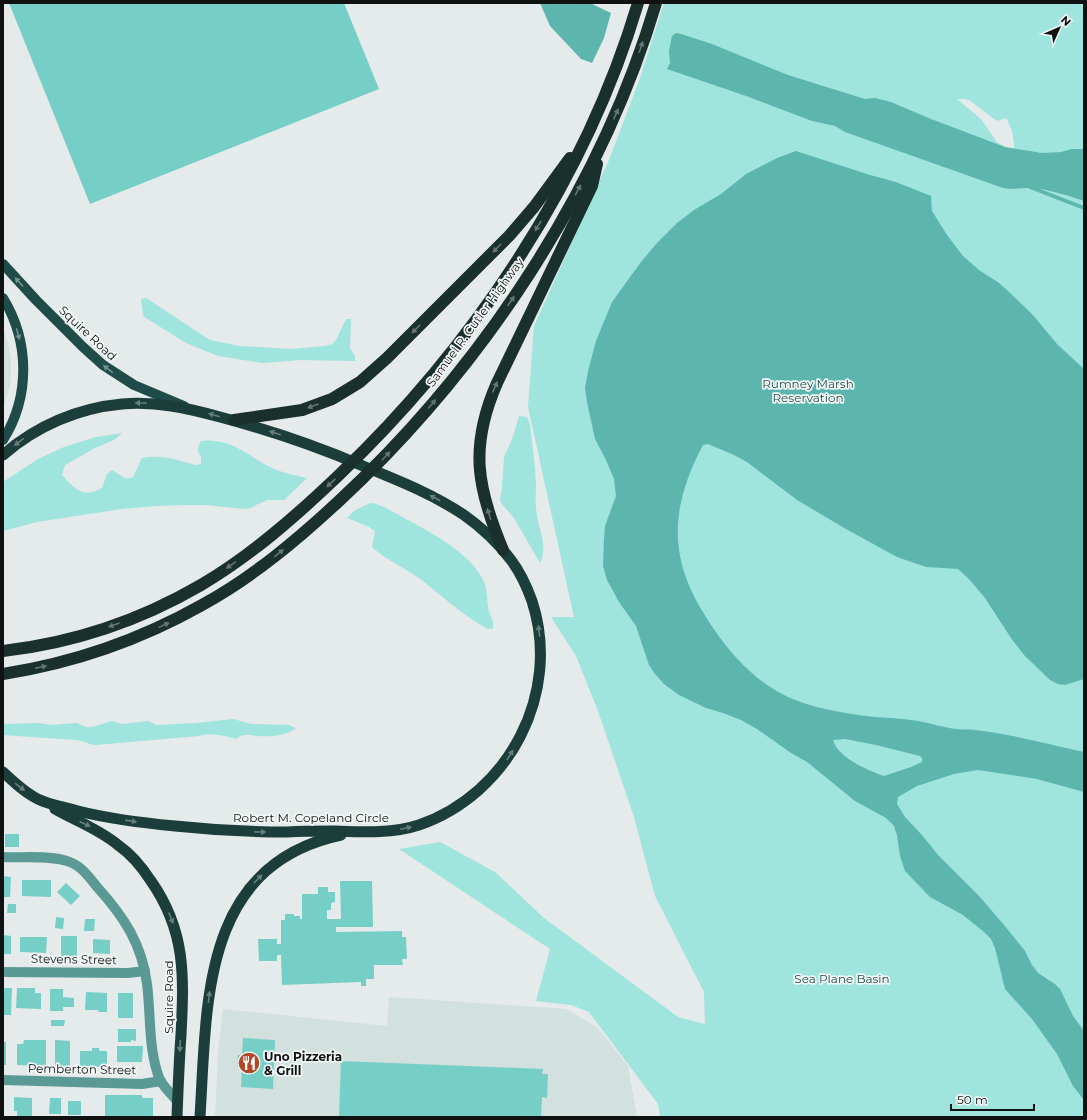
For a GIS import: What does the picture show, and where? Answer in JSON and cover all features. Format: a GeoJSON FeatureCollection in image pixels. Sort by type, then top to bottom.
{"type":"FeatureCollection","features":[{"type":"Feature","properties":{"kind":"highway","name":"Samuel R. Cutler Highway"},"geometry":{"type":"LineString","coordinates":[[3,674],[65,661],[123,643],[179,618],[225,592],[265,565],[318,520],[371,471],[406,434],[451,382],[508,305],[552,236],[600,149],[631,77],[656,3]]}},
{"type":"Feature","properties":{"kind":"highway","name":"Samuel R. Cutler Highway"},"geometry":{"type":"LineString","coordinates":[[3,651],[56,642],[94,632],[152,610],[200,586],[239,560],[295,516],[347,467],[388,425],[450,353],[491,299],[535,231],[562,184],[583,142],[615,71],[637,8]]}},
{"type":"Feature","properties":{"kind":"highway"},"geometry":{"type":"LineString","coordinates":[[234,420],[302,410],[332,399],[360,382],[387,358],[509,236],[583,142]]}},
{"type":"Feature","properties":{"kind":"highway"},"geometry":{"type":"LineString","coordinates":[[503,550],[490,519],[481,484],[479,452],[483,421],[497,383],[592,186],[600,149]]}},
{"type":"Feature","properties":{"kind":"highway","name":"Robert M. Copeland Circle"},"geometry":{"type":"LineString","coordinates":[[3,455],[38,430],[56,421],[85,411],[118,404],[141,403],[172,405],[234,420],[311,445],[422,491],[468,518],[481,529],[503,550],[517,568],[524,581],[535,611],[540,642],[537,688],[530,715],[512,752],[498,771],[459,805],[435,818],[413,827],[398,830],[368,832],[251,832],[158,825],[99,816],[38,800],[3,772]]}},
{"type":"Feature","properties":{"kind":"highway","name":"Squire Road"},"geometry":{"type":"LineString","coordinates":[[38,800],[94,829],[119,845],[148,876],[166,906],[174,925],[179,944],[183,975],[177,1117]]}},
{"type":"Feature","properties":{"kind":"highway"},"geometry":{"type":"LineString","coordinates":[[200,1117],[209,991],[221,940],[236,907],[257,879],[269,868],[284,858],[306,846],[328,839],[342,835],[368,832]]}},
{"type":"Feature","properties":{"kind":"main road","name":"Squire Road"},"geometry":{"type":"LineString","coordinates":[[3,264],[73,338],[103,365],[134,385],[193,410]]}},
{"type":"Feature","properties":{"kind":"main road"},"geometry":{"type":"LineString","coordinates":[[3,298],[12,314],[18,333],[22,351],[24,372],[22,392],[18,408],[13,422],[3,440]]}},
{"type":"Feature","properties":{"kind":"street"},"geometry":{"type":"LineString","coordinates":[[3,857],[60,859],[71,862],[81,868],[121,916],[133,936],[145,971],[152,1045],[161,1081],[177,1101]]}},
{"type":"Feature","properties":{"kind":"street","name":"Stevens Street"},"geometry":{"type":"LineString","coordinates":[[3,972],[128,973],[145,971]]}},
{"type":"Feature","properties":{"kind":"street","name":"Pemberton Street"},"geometry":{"type":"LineString","coordinates":[[3,1080],[142,1084],[161,1081]]}},
{"type":"Feature","properties":{"kind":"shaded area"},"geometry":{"type":"Polygon","coordinates":[[[540,3],[590,3],[611,13],[604,38],[592,63],[581,59],[550,26],[540,3]]]}},
{"type":"Feature","properties":{"kind":"shaded area"},"geometry":{"type":"Polygon","coordinates":[[[676,33],[712,44],[788,75],[865,99],[875,98],[891,102],[1005,147],[1042,153],[1084,149],[1084,201],[1043,190],[1028,188],[1003,188],[845,132],[835,126],[812,121],[749,97],[667,69],[670,63],[669,51],[672,36],[676,33]]]}},
{"type":"Feature","properties":{"kind":"shaded area"},"geometry":{"type":"Polygon","coordinates":[[[796,151],[896,182],[931,196],[932,211],[947,235],[963,256],[1009,292],[1032,314],[1057,344],[1084,369],[1084,679],[1065,685],[1058,684],[1050,680],[1024,655],[985,598],[969,579],[958,569],[926,567],[897,557],[797,500],[747,462],[708,444],[703,445],[686,484],[678,522],[678,541],[681,560],[687,580],[696,600],[713,629],[734,656],[746,668],[773,689],[788,697],[809,705],[839,712],[918,721],[952,728],[1002,734],[1084,752],[1084,792],[1037,779],[978,770],[954,774],[917,786],[898,797],[897,804],[905,817],[939,856],[980,897],[1004,925],[1025,951],[1038,973],[1060,989],[1073,1016],[1084,1031],[1084,1100],[1073,1086],[1057,1054],[1032,1019],[1005,989],[995,948],[991,939],[963,915],[930,897],[905,871],[900,856],[894,826],[886,818],[855,801],[807,762],[791,753],[757,729],[741,720],[706,708],[679,695],[664,684],[649,665],[636,626],[619,602],[607,580],[603,566],[605,526],[616,496],[614,479],[595,439],[585,388],[596,341],[612,302],[657,243],[677,223],[694,210],[721,194],[746,174],[777,158],[796,151]],[[845,739],[833,740],[836,746],[847,758],[862,767],[884,776],[922,762],[922,758],[920,756],[845,739]]]}},
{"type":"Feature","properties":{"kind":"shaded area"},"geometry":{"type":"Polygon","coordinates":[[[3,326],[11,359],[11,380],[3,411],[3,326]]]}},
{"type":"Feature","properties":{"kind":"shaded area"},"geometry":{"type":"Polygon","coordinates":[[[389,997],[566,1009],[598,1028],[628,1066],[637,1117],[215,1117],[218,1054],[223,1009],[387,1026],[389,997]]]}},
{"type":"Feature","properties":{"kind":"green space","name":"Rumney Marsh Reservation"},"geometry":{"type":"Polygon","coordinates":[[[664,3],[1084,3],[1084,149],[1042,153],[1014,148],[1014,140],[1010,125],[1006,118],[997,121],[969,100],[957,99],[981,119],[997,142],[1011,151],[1028,188],[1057,192],[1084,201],[1084,1117],[660,1117],[658,1104],[589,1012],[571,1005],[536,1001],[550,949],[399,849],[440,842],[495,872],[544,918],[678,1017],[705,1024],[704,992],[655,896],[634,817],[598,711],[576,656],[551,617],[574,617],[528,407],[534,326],[609,160],[640,78],[664,3]]]}},
{"type":"Feature","properties":{"kind":"green space"},"geometry":{"type":"Polygon","coordinates":[[[146,298],[210,340],[239,346],[292,349],[325,346],[332,344],[336,340],[344,323],[347,319],[351,319],[350,348],[355,356],[355,361],[301,360],[262,363],[218,356],[186,343],[146,318],[143,315],[141,299],[146,298]]]}},
{"type":"Feature","properties":{"kind":"green space"},"geometry":{"type":"Polygon","coordinates":[[[519,416],[527,417],[530,424],[536,476],[536,508],[543,543],[540,563],[514,518],[501,503],[500,499],[504,457],[513,437],[519,416]]]}},
{"type":"Feature","properties":{"kind":"green space"},"geometry":{"type":"Polygon","coordinates":[[[122,433],[114,440],[95,448],[65,465],[62,475],[70,484],[79,490],[84,492],[95,491],[102,488],[107,474],[112,470],[126,479],[133,477],[142,458],[162,457],[195,465],[201,464],[201,457],[198,451],[199,445],[201,441],[211,441],[229,444],[274,469],[307,478],[284,500],[267,500],[250,508],[244,509],[206,505],[184,505],[122,509],[37,522],[3,531],[3,482],[38,459],[64,447],[96,437],[122,433]]]}},
{"type":"Feature","properties":{"kind":"green space"},"geometry":{"type":"Polygon","coordinates":[[[370,503],[384,507],[440,538],[462,554],[472,564],[480,573],[485,584],[488,608],[493,628],[488,629],[460,611],[416,576],[388,559],[372,547],[375,533],[374,530],[347,518],[354,511],[370,503]]]}},
{"type":"Feature","properties":{"kind":"green space"},"geometry":{"type":"Polygon","coordinates":[[[233,719],[252,724],[289,725],[296,728],[288,733],[272,736],[246,735],[236,739],[209,734],[96,745],[78,740],[3,735],[3,724],[39,723],[51,725],[77,723],[86,727],[92,727],[112,721],[122,724],[148,721],[157,725],[233,719]]]}},
{"type":"Feature","properties":{"kind":"building"},"geometry":{"type":"Polygon","coordinates":[[[9,3],[344,3],[379,89],[90,204],[9,3]]]}},
{"type":"Feature","properties":{"kind":"building"},"geometry":{"type":"Polygon","coordinates":[[[5,834],[19,834],[19,847],[5,847],[5,834]]]}},
{"type":"Feature","properties":{"kind":"building"},"geometry":{"type":"Polygon","coordinates":[[[3,876],[11,877],[10,897],[3,897],[3,876]]]}},
{"type":"Feature","properties":{"kind":"building"},"geometry":{"type":"Polygon","coordinates":[[[22,880],[51,880],[51,897],[22,896],[22,880]]]}},
{"type":"Feature","properties":{"kind":"building"},"geometry":{"type":"Polygon","coordinates":[[[340,881],[372,881],[373,927],[336,927],[336,932],[402,931],[402,937],[406,937],[407,959],[402,959],[403,965],[374,965],[374,979],[366,979],[366,986],[361,986],[361,982],[282,985],[281,955],[277,955],[277,961],[259,961],[258,939],[277,939],[277,944],[281,944],[281,920],[285,920],[285,914],[294,914],[294,916],[300,916],[300,919],[302,919],[302,894],[318,894],[318,887],[328,887],[328,892],[335,892],[335,902],[331,903],[331,910],[327,910],[327,919],[341,919],[340,881]]]}},
{"type":"Feature","properties":{"kind":"building"},"geometry":{"type":"Polygon","coordinates":[[[66,883],[80,896],[71,905],[57,892],[66,883]]]}},
{"type":"Feature","properties":{"kind":"building"},"geometry":{"type":"Polygon","coordinates":[[[8,904],[16,904],[16,913],[7,913],[8,904]]]}},
{"type":"Feature","properties":{"kind":"building"},"geometry":{"type":"Polygon","coordinates":[[[56,917],[64,918],[63,929],[55,928],[56,917]]]}},
{"type":"Feature","properties":{"kind":"building"},"geometry":{"type":"Polygon","coordinates":[[[85,919],[95,919],[94,931],[84,931],[85,919]]]}},
{"type":"Feature","properties":{"kind":"building"},"geometry":{"type":"Polygon","coordinates":[[[3,935],[11,936],[11,954],[3,954],[3,935]]]}},
{"type":"Feature","properties":{"kind":"building"},"geometry":{"type":"Polygon","coordinates":[[[61,936],[77,936],[77,956],[61,956],[61,936]]]}},
{"type":"Feature","properties":{"kind":"building"},"geometry":{"type":"Polygon","coordinates":[[[20,937],[47,937],[46,953],[20,952],[20,937]]]}},
{"type":"Feature","properties":{"kind":"building"},"geometry":{"type":"Polygon","coordinates":[[[93,939],[110,940],[110,954],[93,953],[93,939]]]}},
{"type":"Feature","properties":{"kind":"building"},"geometry":{"type":"Polygon","coordinates":[[[3,988],[12,988],[11,1015],[3,1015],[3,988]]]}},
{"type":"Feature","properties":{"kind":"building"},"geometry":{"type":"Polygon","coordinates":[[[17,988],[35,988],[35,993],[41,993],[41,1009],[16,1008],[17,988]]]}},
{"type":"Feature","properties":{"kind":"building"},"geometry":{"type":"Polygon","coordinates":[[[50,989],[63,989],[63,997],[74,998],[74,1007],[63,1007],[63,1011],[50,1011],[50,989]]]}},
{"type":"Feature","properties":{"kind":"building"},"geometry":{"type":"Polygon","coordinates":[[[86,992],[107,993],[107,1012],[98,1012],[99,1010],[85,1010],[86,992]]]}},
{"type":"Feature","properties":{"kind":"building"},"geometry":{"type":"Polygon","coordinates":[[[118,993],[133,993],[133,1018],[118,1018],[118,993]]]}},
{"type":"Feature","properties":{"kind":"building"},"geometry":{"type":"Polygon","coordinates":[[[51,1020],[65,1020],[64,1026],[51,1026],[51,1020]]]}},
{"type":"Feature","properties":{"kind":"building"},"geometry":{"type":"Polygon","coordinates":[[[118,1029],[136,1029],[136,1041],[131,1040],[131,1042],[118,1042],[118,1029]]]}},
{"type":"Feature","properties":{"kind":"building"},"geometry":{"type":"Polygon","coordinates":[[[243,1038],[275,1040],[273,1089],[241,1087],[242,1066],[237,1066],[238,1055],[242,1055],[243,1038]]]}},
{"type":"Feature","properties":{"kind":"building"},"geometry":{"type":"Polygon","coordinates":[[[24,1040],[46,1040],[46,1066],[17,1065],[17,1044],[23,1044],[24,1040]]]}},
{"type":"Feature","properties":{"kind":"building"},"geometry":{"type":"Polygon","coordinates":[[[55,1040],[70,1041],[70,1066],[55,1066],[55,1040]]]}},
{"type":"Feature","properties":{"kind":"building"},"geometry":{"type":"Polygon","coordinates":[[[3,1042],[6,1042],[6,1065],[3,1065],[3,1042]]]}},
{"type":"Feature","properties":{"kind":"building"},"geometry":{"type":"Polygon","coordinates":[[[117,1046],[143,1046],[142,1062],[117,1062],[117,1046]]]}},
{"type":"Feature","properties":{"kind":"building"},"geometry":{"type":"Polygon","coordinates":[[[92,1048],[99,1048],[99,1051],[107,1051],[107,1067],[80,1066],[80,1051],[92,1051],[92,1048]]]}},
{"type":"Feature","properties":{"kind":"building"},"geometry":{"type":"Polygon","coordinates":[[[341,1061],[543,1069],[542,1074],[548,1074],[547,1098],[542,1097],[541,1117],[339,1117],[341,1061]]]}},
{"type":"Feature","properties":{"kind":"building"},"geometry":{"type":"Polygon","coordinates":[[[105,1095],[142,1095],[142,1098],[153,1098],[153,1117],[105,1117],[105,1095]]]}},
{"type":"Feature","properties":{"kind":"building"},"geometry":{"type":"Polygon","coordinates":[[[14,1097],[32,1098],[32,1117],[17,1117],[17,1111],[14,1111],[14,1097]]]}},
{"type":"Feature","properties":{"kind":"building"},"geometry":{"type":"Polygon","coordinates":[[[50,1098],[61,1098],[61,1114],[49,1114],[50,1098]]]}},
{"type":"Feature","properties":{"kind":"building"},"geometry":{"type":"Polygon","coordinates":[[[68,1101],[81,1101],[81,1115],[68,1115],[68,1101]]]}},
{"type":"Feature","properties":{"kind":"waterway"},"geometry":{"type":"LineString","coordinates":[[1030,187],[1084,208]]}},
{"type":"Feature","properties":{"kind":"place","name":"Uno Pizzeria & Grill"},"geometry":{"type":"Point","coordinates":[249,1063]}},
{"type":"Feature","properties":{"kind":"park label","name":"Sea Plane Basin"},"geometry":{"type":"Point","coordinates":[842,978]}}]}
